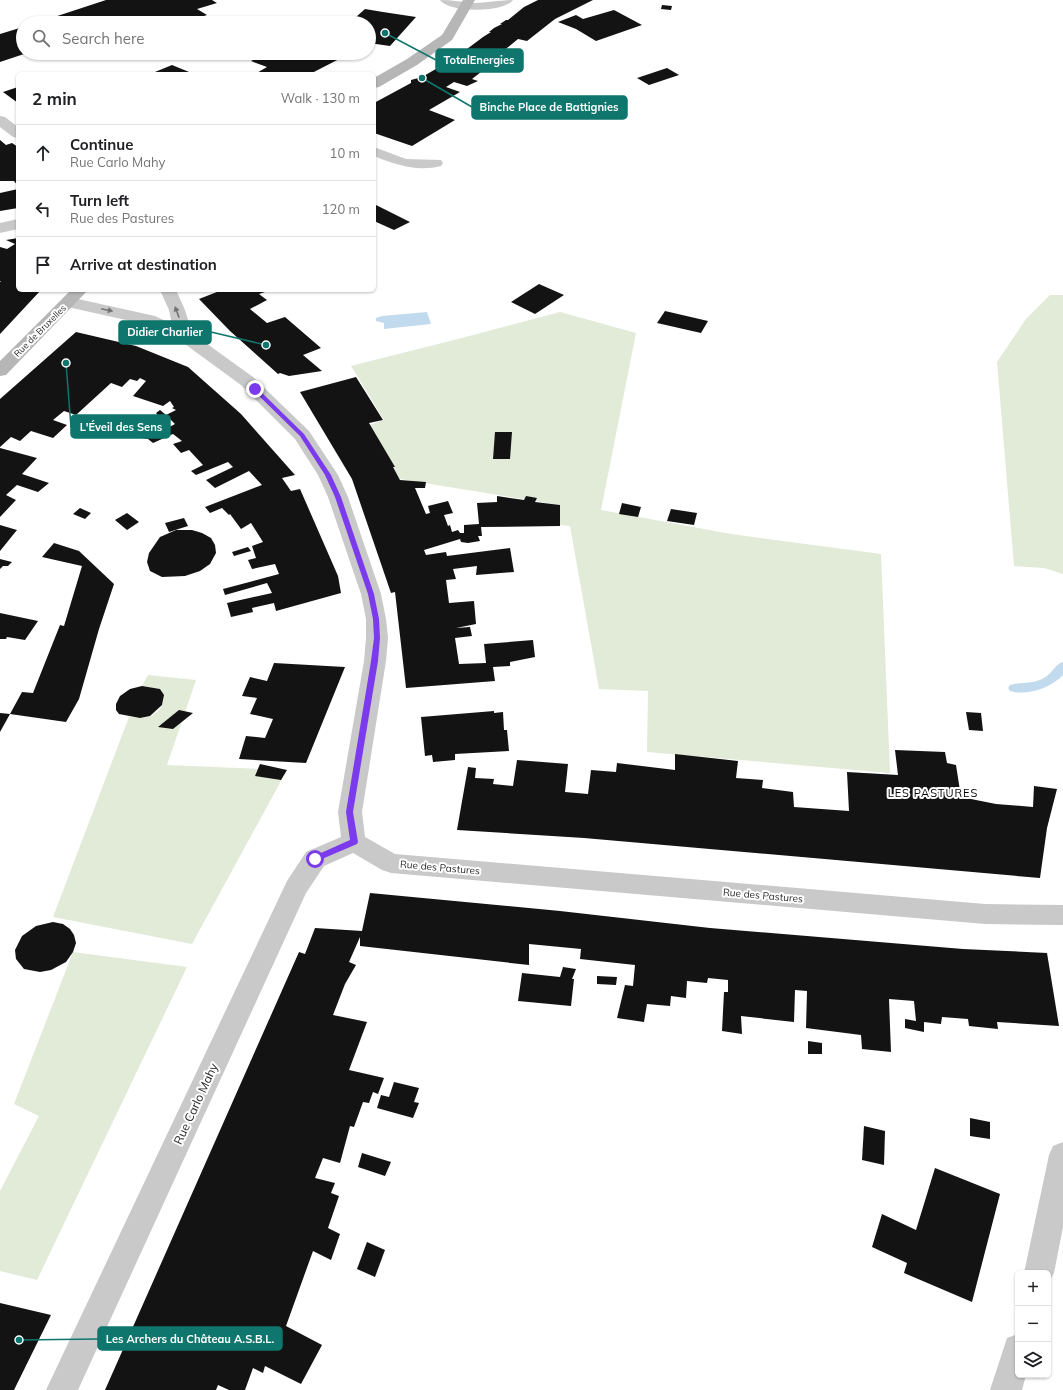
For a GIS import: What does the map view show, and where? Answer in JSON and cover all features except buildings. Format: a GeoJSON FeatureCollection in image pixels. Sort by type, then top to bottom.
{"type":"FeatureCollection","features":[{"type":"Feature","properties":{"kind":"main road"},"geometry":{"type":"LineString","coordinates":[[376,83],[412,62],[447,37],[468,3]]}},
{"type":"Feature","properties":{"kind":"main road","name":"Rue de Bruxelles"},"geometry":{"type":"LineString","coordinates":[[0,371],[74,296]]}},
{"type":"Feature","properties":{"kind":"street"},"geometry":{"type":"LineString","coordinates":[[446,0],[490,5],[507,0]]}},
{"type":"Feature","properties":{"kind":"street"},"geometry":{"type":"LineString","coordinates":[[0,120],[16,132]]}},
{"type":"Feature","properties":{"kind":"street"},"geometry":{"type":"LineString","coordinates":[[376,152],[404,163],[436,163]]}},
{"type":"Feature","properties":{"kind":"street"},"geometry":{"type":"LineString","coordinates":[[0,228],[16,224]]}},
{"type":"Feature","properties":{"kind":"street"},"geometry":{"type":"LineString","coordinates":[[169,292],[177,310],[184,335]]}},
{"type":"Feature","properties":{"kind":"street"},"geometry":{"type":"LineString","coordinates":[[74,296],[149,320],[184,335],[247,381],[302,435],[328,475],[338,497],[371,594],[376,619],[377,638],[350,812],[354,842]]}},
{"type":"Feature","properties":{"kind":"street","name":"Rue des Pastures"},"geometry":{"type":"LineString","coordinates":[[354,842],[391,863],[985,914],[1063,915]]}},
{"type":"Feature","properties":{"kind":"street","name":"Rue Carlo Mahy"},"geometry":{"type":"LineString","coordinates":[[62,1390],[296,888],[315,859],[354,842]]}},
{"type":"Feature","properties":{"kind":"street"},"geometry":{"type":"LineString","coordinates":[[1040,1270],[1063,1155]]}},
{"type":"Feature","properties":{"kind":"street"},"geometry":{"type":"LineString","coordinates":[[1006,1390],[1015,1360]]}},
{"type":"Feature","properties":{"kind":"green space"},"geometry":{"type":"Polygon","coordinates":[[[1050,295],[1063,295],[1063,574],[1044,568],[1014,566],[997,362],[1026,319],[1050,295]]]}},
{"type":"Feature","properties":{"kind":"green space"},"geometry":{"type":"Polygon","coordinates":[[[560,312],[636,333],[601,510],[731,534],[881,554],[890,773],[647,752],[648,691],[599,689],[570,526],[560,525],[559,505],[400,479],[369,425],[384,420],[351,366],[560,312]]]}},
{"type":"Feature","properties":{"kind":"green space"},"geometry":{"type":"Polygon","coordinates":[[[148,675],[196,680],[167,765],[287,770],[192,944],[53,917],[129,717],[148,717],[153,715],[162,706],[163,697],[160,689],[142,686],[148,675]]]}},
{"type":"Feature","properties":{"kind":"green space"},"geometry":{"type":"Polygon","coordinates":[[[73,952],[187,967],[37,1280],[0,1271],[0,1191],[39,1116],[14,1104],[73,952]]]}},
{"type":"Feature","properties":{"kind":"water"},"geometry":{"type":"Polygon","coordinates":[[[427,312],[431,324],[384,329],[384,323],[376,321],[376,318],[382,316],[427,312]]]}},
{"type":"Feature","properties":{"kind":"waterway"},"geometry":{"type":"LineString","coordinates":[[1014,688],[1043,684],[1054,678],[1063,666]]}},
{"type":"Feature","properties":{"kind":"place","name":"TotalEnergies"},"geometry":{"type":"Point","coordinates":[385,33]}},
{"type":"Feature","properties":{"kind":"place","name":"Binche Place de Battignies"},"geometry":{"type":"Point","coordinates":[422,78]}},
{"type":"Feature","properties":{"kind":"place","name":"Didier Charlier"},"geometry":{"type":"Point","coordinates":[266,345]}},
{"type":"Feature","properties":{"kind":"place","name":"L'Éveil des Sens"},"geometry":{"type":"Point","coordinates":[66,363]}},
{"type":"Feature","properties":{"kind":"place","name":"Les Archers du Château A.S.B.L."},"geometry":{"type":"Point","coordinates":[19,1340]}},
{"type":"Feature","properties":{"kind":"district","name":"LES PASTURES"},"geometry":{"type":"Point","coordinates":[933,793]}},
{"type":"Feature","properties":{"kind":"route"},"geometry":{"type":"LineString","coordinates":[[255,389],[302,435],[328,475],[338,497],[371,594],[376,619],[377,638],[375,661],[350,812],[354,842],[315,859]]}}]}
